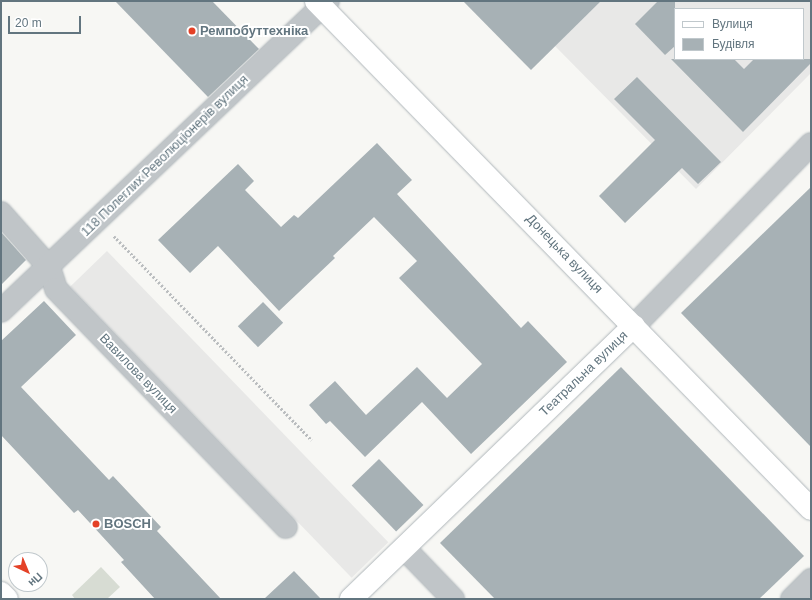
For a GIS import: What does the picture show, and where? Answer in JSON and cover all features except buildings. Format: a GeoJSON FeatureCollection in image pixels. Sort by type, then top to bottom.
{"type":"FeatureCollection","features":[{"type":"Feature","properties":{"kind":"street","name":"118 Полеглих Революціонерів вулиця"},"geometry":{"type":"LineString","coordinates":[[1,311],[98,220],[322,3]]}},
{"type":"Feature","properties":{"kind":"street","name":"Донецька вулиця"},"geometry":{"type":"LineString","coordinates":[[322,3],[811,509]]}},
{"type":"Feature","properties":{"kind":"street","name":"Театральна вулиця"},"geometry":{"type":"LineString","coordinates":[[351,599],[634,326],[811,144]]}},
{"type":"Feature","properties":{"kind":"street","name":"Вавилова вулиця"},"geometry":{"type":"LineString","coordinates":[[1,213],[49,267],[56,289],[286,527]]}},
{"type":"Feature","properties":{"kind":"street"},"geometry":{"type":"LineString","coordinates":[[404,548],[453,599]]}},
{"type":"Feature","properties":{"kind":"street"},"geometry":{"type":"LineString","coordinates":[[792,599],[811,580]]}},
{"type":"Feature","properties":{"kind":"street"},"geometry":{"type":"LineString","coordinates":[[1,593],[7,599]]}},
{"type":"Feature","properties":{"kind":"path"},"geometry":{"type":"LineString","coordinates":[[98,220],[312,440]]}},
{"type":"Feature","properties":{"kind":"shaded area"},"geometry":{"type":"Polygon","coordinates":[[[601,1],[811,1],[811,73],[696,189],[555,46],[601,1]]]}},
{"type":"Feature","properties":{"kind":"shaded area"},"geometry":{"type":"Polygon","coordinates":[[[107,251],[388,542],[352,578],[70,286],[107,251]]]}},
{"type":"Feature","properties":{"kind":"shaded area"},"geometry":{"type":"Polygon","coordinates":[[[101,567],[120,587],[107,599],[75,599],[72,595],[101,567]]]}},
{"type":"Feature","properties":{"kind":"place","name":"Ремпобуттехніка"},"geometry":{"type":"Point","coordinates":[192,31]}},
{"type":"Feature","properties":{"kind":"place","name":"BOSCH"},"geometry":{"type":"Point","coordinates":[96,524]}}]}
